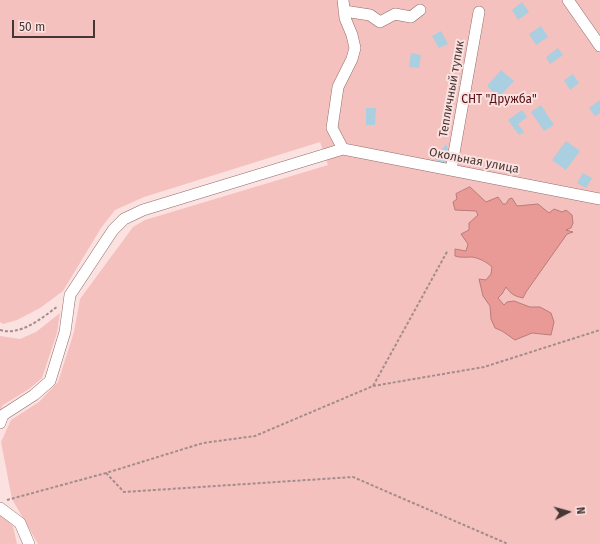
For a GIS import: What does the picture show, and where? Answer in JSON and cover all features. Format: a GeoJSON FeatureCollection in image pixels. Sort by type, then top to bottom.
{"type":"FeatureCollection","features":[{"type":"Feature","properties":{"kind":"street"},"geometry":{"type":"LineString","coordinates":[[568,0],[600,46]]}},
{"type":"Feature","properties":{"kind":"street"},"geometry":{"type":"LineString","coordinates":[[0,423],[3,415],[34,395],[50,381],[65,332],[70,295],[114,230],[124,219],[143,210],[343,149],[332,128],[338,87],[352,59],[355,48],[352,34],[344,18],[344,5],[370,15],[380,22],[394,14],[411,17],[420,10]]}},
{"type":"Feature","properties":{"kind":"street","name":"Тепличный тупик"},"geometry":{"type":"LineString","coordinates":[[451,170],[479,12]]}},
{"type":"Feature","properties":{"kind":"street","name":"Окольная улица"},"geometry":{"type":"LineString","coordinates":[[343,149],[600,199]]}},
{"type":"Feature","properties":{"kind":"street"},"geometry":{"type":"LineString","coordinates":[[0,508],[20,523],[29,544]]}},
{"type":"Feature","properties":{"kind":"path"},"geometry":{"type":"LineString","coordinates":[[373,386],[448,250]]}},
{"type":"Feature","properties":{"kind":"path"},"geometry":{"type":"LineString","coordinates":[[0,330],[18,330],[32,324],[46,316],[70,295]]}},
{"type":"Feature","properties":{"kind":"path"},"geometry":{"type":"LineString","coordinates":[[0,501],[106,473],[203,443],[255,436],[373,386],[484,367],[600,330]]}},
{"type":"Feature","properties":{"kind":"path"},"geometry":{"type":"LineString","coordinates":[[106,473],[124,492],[353,477],[508,544]]}},
{"type":"Feature","properties":{"kind":"green space","name":"СНТ \"Дружба\""},"geometry":{"type":"Polygon","coordinates":[[[0,0],[600,0],[600,544],[38,544],[12,499],[1,442],[11,420],[39,402],[58,382],[74,332],[80,299],[133,227],[145,220],[328,165],[320,142],[144,197],[115,210],[101,228],[63,291],[40,308],[17,320],[3,324],[0,322],[0,0]]]}},
{"type":"Feature","properties":{"kind":"green space"},"geometry":{"type":"Polygon","coordinates":[[[60,313],[57,333],[42,378],[29,389],[3,405],[0,410],[0,336],[20,339],[36,332],[60,313]]]}},
{"type":"Feature","properties":{"kind":"green space"},"geometry":{"type":"Polygon","coordinates":[[[0,514],[13,526],[17,544],[0,544],[0,514]]]}},
{"type":"Feature","properties":{"kind":"shaded area"},"geometry":{"type":"Polygon","coordinates":[[[470,187],[486,202],[498,197],[503,204],[506,204],[509,199],[512,198],[517,206],[538,204],[549,213],[554,209],[562,212],[566,210],[572,215],[573,223],[571,228],[566,230],[573,232],[567,234],[523,298],[513,294],[506,287],[498,298],[504,305],[507,302],[514,301],[530,307],[540,307],[551,313],[554,322],[551,335],[532,333],[515,340],[495,328],[491,319],[490,306],[483,296],[479,279],[486,280],[491,274],[492,267],[477,258],[455,256],[455,249],[466,251],[468,244],[461,234],[469,230],[469,223],[478,215],[476,211],[455,210],[453,202],[457,199],[456,194],[470,187]]]}},
{"type":"Feature","properties":{"kind":"building"},"geometry":{"type":"Polygon","coordinates":[[[522,2],[529,12],[518,20],[512,10],[522,2]]]}},
{"type":"Feature","properties":{"kind":"building"},"geometry":{"type":"Polygon","coordinates":[[[541,26],[548,37],[536,45],[529,34],[541,26]]]}},
{"type":"Feature","properties":{"kind":"building"},"geometry":{"type":"Polygon","coordinates":[[[441,31],[448,44],[439,48],[432,36],[441,31]]]}},
{"type":"Feature","properties":{"kind":"building"},"geometry":{"type":"Polygon","coordinates":[[[558,48],[563,55],[550,64],[546,57],[558,48]]]}},
{"type":"Feature","properties":{"kind":"building"},"geometry":{"type":"Polygon","coordinates":[[[411,53],[421,55],[419,68],[409,67],[411,53]]]}},
{"type":"Feature","properties":{"kind":"building"},"geometry":{"type":"Polygon","coordinates":[[[501,70],[514,81],[499,97],[487,86],[501,70]]]}},
{"type":"Feature","properties":{"kind":"building"},"geometry":{"type":"Polygon","coordinates":[[[573,74],[579,83],[570,90],[564,80],[573,74]]]}},
{"type":"Feature","properties":{"kind":"building"},"geometry":{"type":"Polygon","coordinates":[[[600,100],[600,113],[595,116],[589,108],[600,100]]]}},
{"type":"Feature","properties":{"kind":"building"},"geometry":{"type":"Polygon","coordinates":[[[541,105],[554,125],[544,131],[531,112],[541,105]]]}},
{"type":"Feature","properties":{"kind":"building"},"geometry":{"type":"Polygon","coordinates":[[[366,108],[376,108],[375,125],[366,125],[366,108]]]}},
{"type":"Feature","properties":{"kind":"building"},"geometry":{"type":"Polygon","coordinates":[[[522,110],[527,117],[518,124],[524,132],[519,135],[508,120],[522,110]]]}},
{"type":"Feature","properties":{"kind":"building"},"geometry":{"type":"Polygon","coordinates":[[[566,141],[580,151],[566,170],[552,160],[566,141]]]}},
{"type":"Feature","properties":{"kind":"building"},"geometry":{"type":"Polygon","coordinates":[[[446,144],[449,151],[445,165],[435,159],[446,144]]]}},
{"type":"Feature","properties":{"kind":"building"},"geometry":{"type":"Polygon","coordinates":[[[583,173],[592,178],[586,188],[577,183],[583,173]]]}}]}
